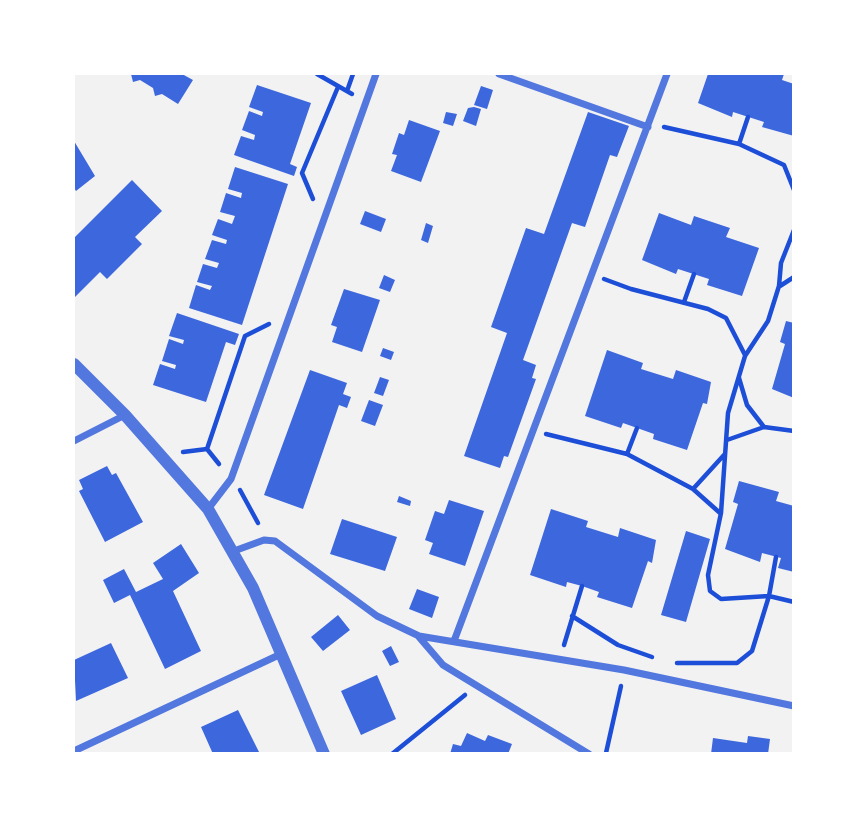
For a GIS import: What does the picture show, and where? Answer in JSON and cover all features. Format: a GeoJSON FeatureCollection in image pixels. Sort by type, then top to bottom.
{"type":"FeatureCollection","features":[{"type":"Feature","properties":{"kind":"street"},"geometry":{"type":"LineString","coordinates":[[208,509],[232,480],[376,74]]}},
{"type":"Feature","properties":{"kind":"street"},"geometry":{"type":"LineString","coordinates":[[499,74],[648,127]]}},
{"type":"Feature","properties":{"kind":"street"},"geometry":{"type":"LineString","coordinates":[[454,641],[667,74]]}},
{"type":"Feature","properties":{"kind":"street"},"geometry":{"type":"LineString","coordinates":[[74,364],[125,415],[208,509],[234,551],[324,754]]}},
{"type":"Feature","properties":{"kind":"street"},"geometry":{"type":"LineString","coordinates":[[74,441],[125,415]]}},
{"type":"Feature","properties":{"kind":"street"},"geometry":{"type":"LineString","coordinates":[[234,551],[264,540],[275,541],[377,616],[419,636],[624,670],[793,706]]}},
{"type":"Feature","properties":{"kind":"street"},"geometry":{"type":"LineString","coordinates":[[419,636],[443,665],[589,754]]}},
{"type":"Feature","properties":{"kind":"street"},"geometry":{"type":"LineString","coordinates":[[74,751],[281,654]]}},
{"type":"Feature","properties":{"kind":"path"},"geometry":{"type":"LineString","coordinates":[[317,74],[366,102]]}},
{"type":"Feature","properties":{"kind":"path"},"geometry":{"type":"LineString","coordinates":[[347,91],[353,74]]}},
{"type":"Feature","properties":{"kind":"path"},"geometry":{"type":"LineString","coordinates":[[315,203],[303,173],[338,87]]}},
{"type":"Feature","properties":{"kind":"path"},"geometry":{"type":"LineString","coordinates":[[738,144],[748,117]]}},
{"type":"Feature","properties":{"kind":"path"},"geometry":{"type":"LineString","coordinates":[[648,127],[738,144],[793,168]]}},
{"type":"Feature","properties":{"kind":"path"},"geometry":{"type":"LineString","coordinates":[[784,165],[793,190]]}},
{"type":"Feature","properties":{"kind":"path"},"geometry":{"type":"LineString","coordinates":[[793,232],[793,244]]}},
{"type":"Feature","properties":{"kind":"path"},"geometry":{"type":"LineString","coordinates":[[793,232],[781,263],[779,286],[768,321],[745,356],[728,413],[721,513],[708,575],[710,591],[721,599],[769,596],[793,602]]}},
{"type":"Feature","properties":{"kind":"path"},"geometry":{"type":"LineString","coordinates":[[684,302],[694,274]]}},
{"type":"Feature","properties":{"kind":"path"},"geometry":{"type":"LineString","coordinates":[[593,275],[631,289],[684,302],[726,318],[745,356]]}},
{"type":"Feature","properties":{"kind":"path"},"geometry":{"type":"LineString","coordinates":[[779,286],[793,277]]}},
{"type":"Feature","properties":{"kind":"path"},"geometry":{"type":"LineString","coordinates":[[207,449],[245,336],[269,324],[273,311]]}},
{"type":"Feature","properties":{"kind":"path"},"geometry":{"type":"LineString","coordinates":[[738,377],[747,405],[764,427]]}},
{"type":"Feature","properties":{"kind":"path"},"geometry":{"type":"LineString","coordinates":[[727,440],[764,427],[793,431]]}},
{"type":"Feature","properties":{"kind":"path"},"geometry":{"type":"LineString","coordinates":[[627,454],[636,428]]}},
{"type":"Feature","properties":{"kind":"path"},"geometry":{"type":"LineString","coordinates":[[534,429],[627,454],[693,489],[721,513]]}},
{"type":"Feature","properties":{"kind":"path"},"geometry":{"type":"LineString","coordinates":[[693,489],[725,454]]}},
{"type":"Feature","properties":{"kind":"path"},"geometry":{"type":"LineString","coordinates":[[673,662],[737,663],[752,652],[769,596],[776,557]]}},
{"type":"Feature","properties":{"kind":"path"},"geometry":{"type":"LineString","coordinates":[[560,659],[582,586]]}},
{"type":"Feature","properties":{"kind":"path"},"geometry":{"type":"LineString","coordinates":[[572,616],[618,645],[663,661]]}},
{"type":"Feature","properties":{"kind":"path"},"geometry":{"type":"LineString","coordinates":[[606,754],[624,670]]}},
{"type":"Feature","properties":{"kind":"path"},"geometry":{"type":"LineString","coordinates":[[392,754],[475,685]]}},
{"type":"Feature","properties":{"kind":"building"},"geometry":{"type":"Polygon","coordinates":[[[131,74],[182,74],[193,80],[178,104],[162,94],[155,96],[153,88],[140,80],[133,82],[131,74]]]}},
{"type":"Feature","properties":{"kind":"building"},"geometry":{"type":"Polygon","coordinates":[[[708,74],[784,74],[782,80],[794,84],[794,136],[762,127],[764,122],[733,112],[732,117],[698,103],[708,74]]]}},
{"type":"Feature","properties":{"kind":"building"},"geometry":{"type":"Polygon","coordinates":[[[257,85],[311,103],[290,164],[297,167],[294,176],[234,155],[241,136],[254,140],[255,135],[242,130],[249,111],[262,116],[263,112],[249,107],[257,85]]]}},
{"type":"Feature","properties":{"kind":"building"},"geometry":{"type":"Polygon","coordinates":[[[481,86],[493,90],[487,109],[474,105],[481,86]]]}},
{"type":"Feature","properties":{"kind":"building"},"geometry":{"type":"Polygon","coordinates":[[[468,108],[481,109],[476,126],[463,121],[468,108]]]}},
{"type":"Feature","properties":{"kind":"building"},"geometry":{"type":"Polygon","coordinates":[[[446,112],[457,114],[453,126],[443,123],[446,112]]]}},
{"type":"Feature","properties":{"kind":"building"},"geometry":{"type":"Polygon","coordinates":[[[588,112],[629,126],[617,157],[610,155],[585,227],[572,223],[523,360],[536,365],[532,378],[536,379],[508,457],[504,456],[500,468],[464,456],[507,333],[491,327],[526,228],[544,234],[588,112]]]}},
{"type":"Feature","properties":{"kind":"building"},"geometry":{"type":"Polygon","coordinates":[[[409,120],[440,131],[421,182],[391,171],[397,155],[392,154],[399,133],[404,135],[409,120]]]}},
{"type":"Feature","properties":{"kind":"building"},"geometry":{"type":"Polygon","coordinates":[[[74,141],[95,176],[76,191],[74,188],[74,141]]]}},
{"type":"Feature","properties":{"kind":"building"},"geometry":{"type":"Polygon","coordinates":[[[235,167],[288,184],[242,325],[189,308],[196,285],[210,290],[212,286],[197,282],[203,264],[217,268],[219,263],[205,259],[212,240],[226,244],[227,240],[212,235],[218,219],[232,224],[235,216],[220,212],[226,193],[241,198],[242,193],[228,189],[235,167]]]}},
{"type":"Feature","properties":{"kind":"building"},"geometry":{"type":"Polygon","coordinates":[[[132,180],[162,211],[135,237],[142,244],[107,279],[100,272],[74,298],[74,238],[132,180]]]}},
{"type":"Feature","properties":{"kind":"building"},"geometry":{"type":"Polygon","coordinates":[[[365,211],[386,219],[381,232],[360,224],[365,211]]]}},
{"type":"Feature","properties":{"kind":"building"},"geometry":{"type":"Polygon","coordinates":[[[659,213],[691,225],[694,216],[730,228],[726,237],[759,248],[742,296],[707,285],[709,279],[678,269],[676,274],[642,260],[659,213]]]}},
{"type":"Feature","properties":{"kind":"building"},"geometry":{"type":"Polygon","coordinates":[[[426,223],[433,226],[428,243],[421,240],[426,223]]]}},
{"type":"Feature","properties":{"kind":"building"},"geometry":{"type":"Polygon","coordinates":[[[384,275],[395,280],[390,292],[379,288],[384,275]]]}},
{"type":"Feature","properties":{"kind":"building"},"geometry":{"type":"Polygon","coordinates":[[[344,289],[380,300],[362,352],[332,342],[337,327],[331,325],[344,289]]]}},
{"type":"Feature","properties":{"kind":"building"},"geometry":{"type":"Polygon","coordinates":[[[177,313],[239,334],[235,345],[226,342],[206,402],[153,385],[160,364],[175,369],[176,365],[162,361],[169,339],[183,344],[184,340],[169,336],[177,313]]]}},
{"type":"Feature","properties":{"kind":"building"},"geometry":{"type":"Polygon","coordinates":[[[786,321],[794,323],[794,398],[772,389],[785,344],[780,342],[786,321]]]}},
{"type":"Feature","properties":{"kind":"building"},"geometry":{"type":"Polygon","coordinates":[[[383,348],[394,352],[391,360],[380,356],[383,348]]]}},
{"type":"Feature","properties":{"kind":"building"},"geometry":{"type":"Polygon","coordinates":[[[607,350],[643,363],[641,369],[673,379],[676,370],[711,382],[707,404],[703,403],[687,450],[653,439],[654,434],[623,423],[621,428],[585,416],[607,350]]]}},
{"type":"Feature","properties":{"kind":"building"},"geometry":{"type":"Polygon","coordinates":[[[310,370],[347,383],[343,394],[351,397],[347,408],[339,405],[303,509],[264,495],[310,370]]]}},
{"type":"Feature","properties":{"kind":"building"},"geometry":{"type":"Polygon","coordinates":[[[380,377],[389,380],[383,396],[374,393],[380,377]]]}},
{"type":"Feature","properties":{"kind":"building"},"geometry":{"type":"Polygon","coordinates":[[[369,400],[383,405],[375,426],[361,421],[369,400]]]}},
{"type":"Feature","properties":{"kind":"building"},"geometry":{"type":"Polygon","coordinates":[[[107,466],[112,475],[116,473],[143,522],[105,542],[79,491],[83,489],[79,480],[107,466]]]}},
{"type":"Feature","properties":{"kind":"building"},"geometry":{"type":"Polygon","coordinates":[[[739,481],[779,492],[776,501],[794,506],[794,572],[778,568],[781,558],[762,553],[760,562],[725,549],[738,504],[733,502],[739,481]]]}},
{"type":"Feature","properties":{"kind":"building"},"geometry":{"type":"Polygon","coordinates":[[[399,496],[411,501],[410,506],[397,502],[399,496]]]}},
{"type":"Feature","properties":{"kind":"building"},"geometry":{"type":"Polygon","coordinates":[[[449,500],[484,511],[465,566],[429,554],[433,543],[425,540],[435,511],[444,514],[449,500]]]}},
{"type":"Feature","properties":{"kind":"building"},"geometry":{"type":"Polygon","coordinates":[[[551,509],[588,521],[586,527],[618,537],[620,528],[656,540],[652,563],[648,561],[632,608],[597,597],[599,592],[582,586],[567,582],[566,587],[530,575],[551,509]]]}},
{"type":"Feature","properties":{"kind":"building"},"geometry":{"type":"Polygon","coordinates":[[[342,519],[397,537],[385,571],[330,554],[342,519]]]}},
{"type":"Feature","properties":{"kind":"building"},"geometry":{"type":"Polygon","coordinates":[[[686,531],[710,539],[686,622],[661,615],[686,531]]]}},
{"type":"Feature","properties":{"kind":"building"},"geometry":{"type":"Polygon","coordinates":[[[181,544],[199,573],[173,591],[201,651],[165,669],[130,595],[114,603],[103,580],[124,569],[136,592],[163,579],[153,563],[181,544]]]}},
{"type":"Feature","properties":{"kind":"building"},"geometry":{"type":"Polygon","coordinates":[[[417,589],[439,597],[432,618],[409,609],[417,589]]]}},
{"type":"Feature","properties":{"kind":"building"},"geometry":{"type":"Polygon","coordinates":[[[338,615],[350,630],[323,651],[311,637],[338,615]]]}},
{"type":"Feature","properties":{"kind":"building"},"geometry":{"type":"Polygon","coordinates":[[[111,643],[128,678],[76,701],[74,660],[111,643]]]}},
{"type":"Feature","properties":{"kind":"building"},"geometry":{"type":"Polygon","coordinates":[[[391,646],[399,662],[390,666],[382,651],[391,646]]]}},
{"type":"Feature","properties":{"kind":"building"},"geometry":{"type":"Polygon","coordinates":[[[377,675],[396,719],[361,735],[341,691],[377,675]]]}},
{"type":"Feature","properties":{"kind":"building"},"geometry":{"type":"Polygon","coordinates":[[[238,710],[260,754],[213,754],[201,727],[238,710]]]}},
{"type":"Feature","properties":{"kind":"building"},"geometry":{"type":"Polygon","coordinates":[[[467,733],[485,741],[488,735],[512,744],[508,754],[450,754],[453,744],[461,746],[467,733]]]}},
{"type":"Feature","properties":{"kind":"building"},"geometry":{"type":"Polygon","coordinates":[[[748,736],[770,739],[768,754],[711,754],[713,738],[747,743],[748,736]]]}}]}
